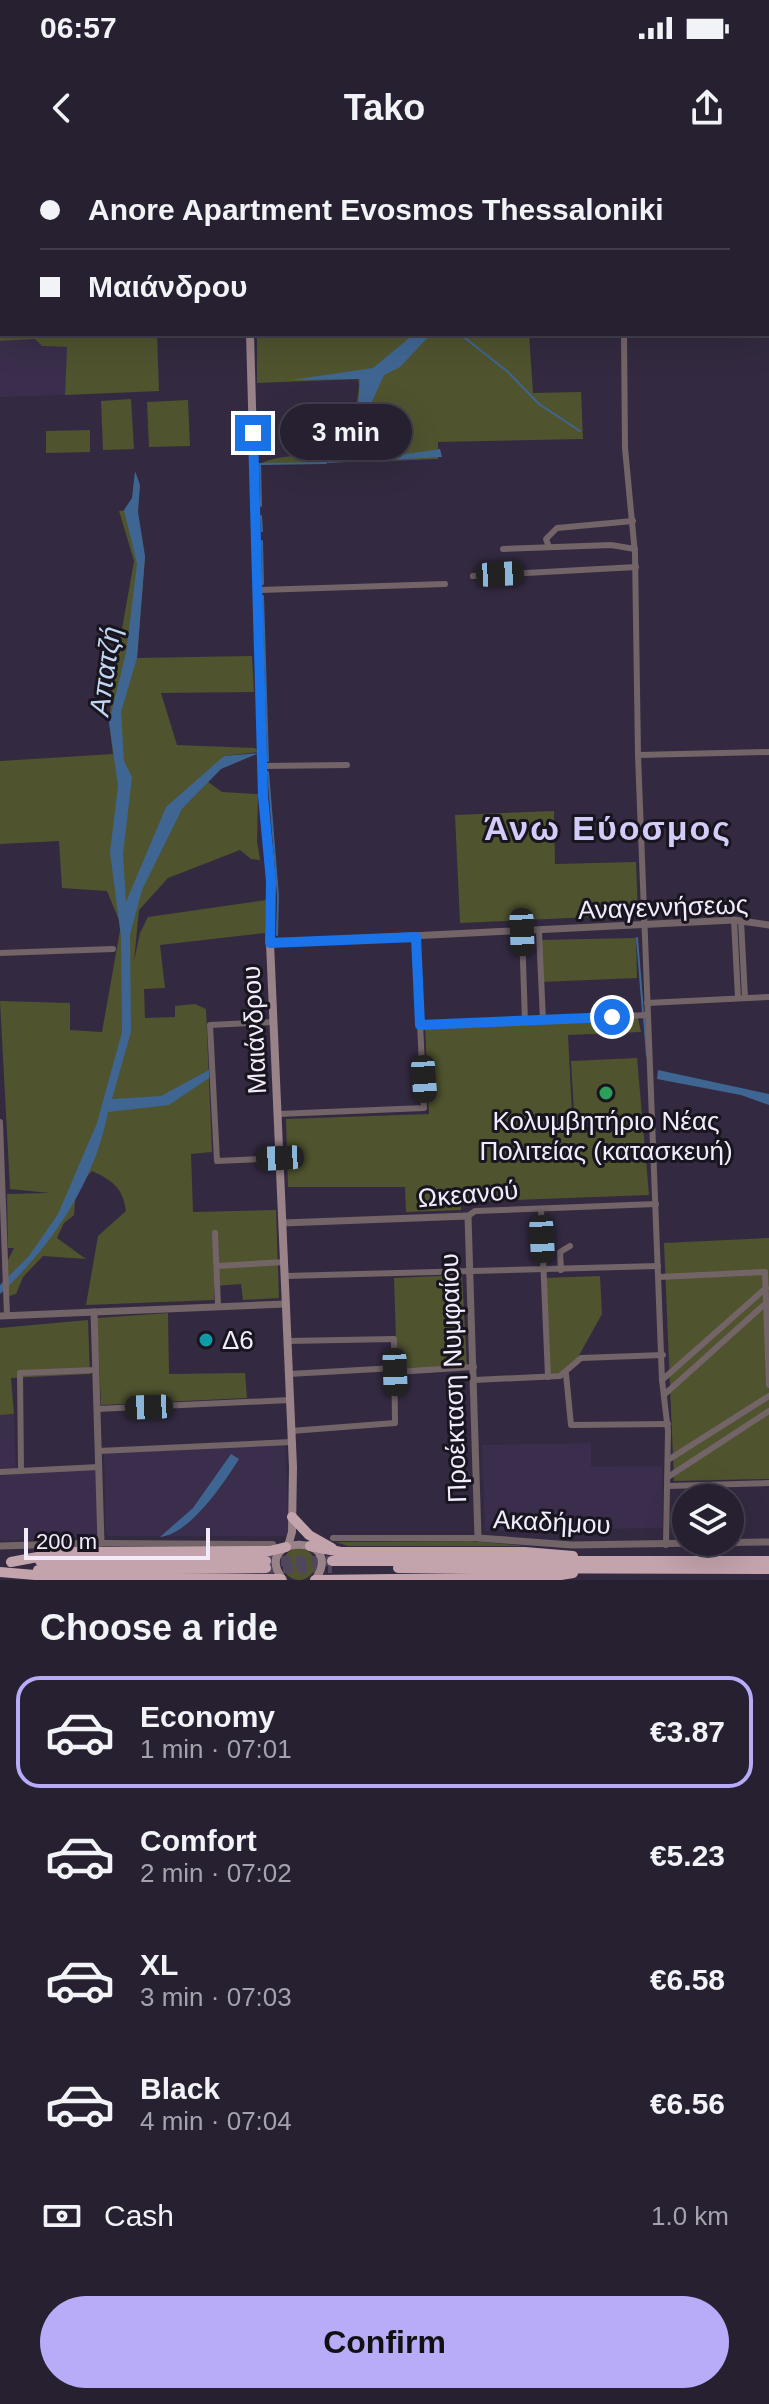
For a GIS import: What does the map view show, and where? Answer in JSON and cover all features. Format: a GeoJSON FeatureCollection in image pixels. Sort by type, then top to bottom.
{"type":"FeatureCollection","features":[{"type":"Feature","properties":{"kind":"highway"},"geometry":{"type":"LineString","coordinates":[[292,1517],[309,1535],[341,1552]]}},
{"type":"Feature","properties":{"kind":"highway"},"geometry":{"type":"LineString","coordinates":[[305,1544],[341,1552],[537,1552],[598,1565]]}},
{"type":"Feature","properties":{"kind":"highway"},"geometry":{"type":"LineString","coordinates":[[6,1562],[64,1552],[262,1551],[287,1546]]}},
{"type":"Feature","properties":{"kind":"highway"},"geometry":{"type":"LineString","coordinates":[[315,1580],[549,1577],[598,1565],[769,1561]]}},
{"type":"Feature","properties":{"kind":"highway"},"geometry":{"type":"LineString","coordinates":[[6,1562],[267,1572],[282,1580]]}},
{"type":"Feature","properties":{"kind":"highway"},"geometry":{"type":"LineString","coordinates":[[332,1564],[769,1569]]}},
{"type":"Feature","properties":{"kind":"highway"},"geometry":{"type":"LineString","coordinates":[[0,1572],[58,1577],[267,1572]]}},
{"type":"Feature","properties":{"kind":"main road","name":"Μαιάνδρου"},"geometry":{"type":"LineString","coordinates":[[250,336],[264,766],[271,875],[270,943],[292,1442],[292,1532],[287,1546]]}},
{"type":"Feature","properties":{"kind":"main road"},"geometry":{"type":"LineString","coordinates":[[292,1532],[320,1561],[315,1580]]}},
{"type":"Feature","properties":{"kind":"main road"},"geometry":{"type":"LineString","coordinates":[[282,1580],[277,1561],[287,1546],[305,1544]]}},
{"type":"Feature","properties":{"kind":"street"},"geometry":{"type":"LineString","coordinates":[[624,336],[625,448],[636,567],[638,755],[662,1380],[668,1424],[666,1545]]}},
{"type":"Feature","properties":{"kind":"street"},"geometry":{"type":"LineString","coordinates":[[549,547],[546,539],[557,528],[633,521]]}},
{"type":"Feature","properties":{"kind":"street"},"geometry":{"type":"LineString","coordinates":[[503,549],[624,545],[635,549]]}},
{"type":"Feature","properties":{"kind":"street"},"geometry":{"type":"LineString","coordinates":[[473,576],[636,567]]}},
{"type":"Feature","properties":{"kind":"street"},"geometry":{"type":"LineString","coordinates":[[260,590],[445,584]]}},
{"type":"Feature","properties":{"kind":"street"},"geometry":{"type":"LineString","coordinates":[[638,755],[769,752]]}},
{"type":"Feature","properties":{"kind":"street"},"geometry":{"type":"LineString","coordinates":[[264,766],[347,765]]}},
{"type":"Feature","properties":{"kind":"street"},"geometry":{"type":"LineString","coordinates":[[738,920],[741,998]]}},
{"type":"Feature","properties":{"kind":"street","name":"Αναγεννήσεως"},"geometry":{"type":"LineString","coordinates":[[270,943],[738,920],[769,925]]}},
{"type":"Feature","properties":{"kind":"street"},"geometry":{"type":"LineString","coordinates":[[522,932],[525,1021]]}},
{"type":"Feature","properties":{"kind":"street"},"geometry":{"type":"LineString","coordinates":[[539,932],[543,1020]]}},
{"type":"Feature","properties":{"kind":"street"},"geometry":{"type":"LineString","coordinates":[[278,1114],[424,1108],[416,937]]}},
{"type":"Feature","properties":{"kind":"street"},"geometry":{"type":"LineString","coordinates":[[0,953],[113,949]]}},
{"type":"Feature","properties":{"kind":"street"},"geometry":{"type":"LineString","coordinates":[[647,1003],[769,997]]}},
{"type":"Feature","properties":{"kind":"street"},"geometry":{"type":"LineString","coordinates":[[420,1025],[648,1015]]}},
{"type":"Feature","properties":{"kind":"street"},"geometry":{"type":"LineString","coordinates":[[274,1022],[210,1025],[217,1161],[280,1158]]}},
{"type":"Feature","properties":{"kind":"street"},"geometry":{"type":"LineString","coordinates":[[0,1122],[4,1216],[3,1316],[286,1304]]}},
{"type":"Feature","properties":{"kind":"street","name":"Ωκεανού"},"geometry":{"type":"LineString","coordinates":[[283,1223],[468,1216],[475,1211],[656,1204]]}},
{"type":"Feature","properties":{"kind":"street"},"geometry":{"type":"LineString","coordinates":[[541,1209],[548,1377]]}},
{"type":"Feature","properties":{"kind":"street","name":"Προέκταση Νυμφαίου"},"geometry":{"type":"LineString","coordinates":[[468,1216],[478,1538]]}},
{"type":"Feature","properties":{"kind":"street"},"geometry":{"type":"LineString","coordinates":[[215,1233],[218,1306]]}},
{"type":"Feature","properties":{"kind":"street"},"geometry":{"type":"LineString","coordinates":[[561,1270],[560,1252],[570,1246]]}},
{"type":"Feature","properties":{"kind":"street"},"geometry":{"type":"LineString","coordinates":[[217,1266],[285,1262]]}},
{"type":"Feature","properties":{"kind":"street"},"geometry":{"type":"LineString","coordinates":[[285,1276],[658,1266]]}},
{"type":"Feature","properties":{"kind":"street"},"geometry":{"type":"LineString","coordinates":[[659,1277],[765,1272],[769,1385]]}},
{"type":"Feature","properties":{"kind":"street"},"geometry":{"type":"LineString","coordinates":[[662,1380],[766,1288]]}},
{"type":"Feature","properties":{"kind":"street"},"geometry":{"type":"LineString","coordinates":[[665,1394],[766,1303]]}},
{"type":"Feature","properties":{"kind":"street"},"geometry":{"type":"LineString","coordinates":[[94,1312],[101,1543]]}},
{"type":"Feature","properties":{"kind":"street"},"geometry":{"type":"LineString","coordinates":[[288,1341],[394,1339],[395,1423],[291,1431]]}},
{"type":"Feature","properties":{"kind":"street"},"geometry":{"type":"LineString","coordinates":[[474,1380],[566,1374],[581,1358],[663,1355]]}},
{"type":"Feature","properties":{"kind":"street"},"geometry":{"type":"LineString","coordinates":[[289,1374],[474,1367]]}},
{"type":"Feature","properties":{"kind":"street"},"geometry":{"type":"LineString","coordinates":[[21,1471],[20,1373],[96,1370]]}},
{"type":"Feature","properties":{"kind":"street"},"geometry":{"type":"LineString","coordinates":[[566,1374],[571,1425],[668,1424]]}},
{"type":"Feature","properties":{"kind":"street"},"geometry":{"type":"LineString","coordinates":[[668,1460],[769,1396]]}},
{"type":"Feature","properties":{"kind":"street"},"geometry":{"type":"LineString","coordinates":[[97,1409],[290,1400]]}},
{"type":"Feature","properties":{"kind":"street"},"geometry":{"type":"LineString","coordinates":[[668,1477],[769,1411]]}},
{"type":"Feature","properties":{"kind":"street"},"geometry":{"type":"LineString","coordinates":[[98,1451],[292,1442]]}},
{"type":"Feature","properties":{"kind":"street"},"geometry":{"type":"LineString","coordinates":[[0,1472],[99,1467]]}},
{"type":"Feature","properties":{"kind":"street"},"geometry":{"type":"LineString","coordinates":[[668,1486],[769,1483]]}},
{"type":"Feature","properties":{"kind":"street","name":"Ακαδήμου"},"geometry":{"type":"LineString","coordinates":[[333,1538],[478,1538],[551,1545],[769,1542]]}},
{"type":"Feature","properties":{"kind":"street"},"geometry":{"type":"LineString","coordinates":[[0,1546],[273,1544]]}},
{"type":"Feature","properties":{"kind":"shaded area"},"geometry":{"type":"Polygon","coordinates":[[[0,336],[32,336],[42,346],[67,347],[65,395],[0,397],[0,336]]]}},
{"type":"Feature","properties":{"kind":"shaded area"},"geometry":{"type":"Polygon","coordinates":[[[14,1414],[16,1474],[96,1469],[98,1536],[0,1541],[0,1415],[14,1414]]]}},
{"type":"Feature","properties":{"kind":"shaded area"},"geometry":{"type":"Polygon","coordinates":[[[591,1443],[591,1467],[662,1466],[663,1528],[485,1531],[482,1445],[591,1443]]]}},
{"type":"Feature","properties":{"kind":"shaded area"},"geometry":{"type":"Polygon","coordinates":[[[285,1445],[289,1536],[108,1536],[106,1532],[104,1453],[285,1445]]]}},
{"type":"Feature","properties":{"kind":"green space"},"geometry":{"type":"Polygon","coordinates":[[[0,336],[157,336],[159,391],[65,395],[67,347],[42,346],[35,339],[0,341],[0,336]]]}},
{"type":"Feature","properties":{"kind":"green space"},"geometry":{"type":"Polygon","coordinates":[[[257,336],[529,336],[533,393],[581,392],[583,439],[438,442],[438,459],[364,462],[363,451],[351,462],[260,464],[283,457],[319,455],[342,448],[352,441],[359,386],[358,379],[257,383],[257,336]]]}},
{"type":"Feature","properties":{"kind":"green space"},"geometry":{"type":"Polygon","coordinates":[[[131,399],[134,449],[103,450],[101,401],[131,399]]]}},
{"type":"Feature","properties":{"kind":"green space"},"geometry":{"type":"Polygon","coordinates":[[[188,400],[190,446],[149,447],[147,402],[188,400]]]}},
{"type":"Feature","properties":{"kind":"green space"},"geometry":{"type":"Polygon","coordinates":[[[90,430],[90,452],[46,453],[46,431],[90,430]]]}},
{"type":"Feature","properties":{"kind":"green space"},"geometry":{"type":"Polygon","coordinates":[[[130,510],[145,558],[137,658],[252,656],[254,692],[161,693],[177,745],[255,748],[258,752],[224,756],[182,809],[208,782],[222,792],[258,794],[257,842],[262,870],[260,860],[251,859],[240,850],[168,878],[139,910],[134,961],[140,933],[148,917],[266,900],[265,933],[160,945],[165,988],[144,989],[145,1018],[175,1017],[175,1006],[195,1004],[206,1009],[212,1152],[191,1154],[193,1212],[276,1210],[279,1298],[243,1300],[241,1284],[214,1286],[214,1300],[86,1305],[98,1236],[126,1211],[115,1186],[92,1171],[76,1188],[74,1215],[64,1223],[57,1238],[86,1259],[43,1256],[23,1277],[16,1294],[6,1297],[6,1264],[14,1248],[8,1248],[7,1194],[50,1193],[10,1189],[0,1001],[70,1003],[70,1030],[102,1032],[121,925],[107,891],[62,888],[59,841],[0,844],[0,761],[113,754],[109,722],[113,680],[134,561],[119,511],[130,510]]]}},
{"type":"Feature","properties":{"kind":"green space"},"geometry":{"type":"Polygon","coordinates":[[[554,811],[555,864],[636,862],[638,915],[460,923],[455,815],[554,811]]]}},
{"type":"Feature","properties":{"kind":"green space"},"geometry":{"type":"Polygon","coordinates":[[[636,938],[637,978],[541,982],[540,940],[636,938]]]}},
{"type":"Feature","properties":{"kind":"green space"},"geometry":{"type":"Polygon","coordinates":[[[638,1018],[641,1032],[568,1035],[573,1133],[624,1130],[623,1125],[575,1128],[571,1061],[637,1058],[649,1195],[461,1202],[461,1210],[406,1212],[405,1187],[288,1187],[286,1119],[429,1114],[425,1027],[638,1018]]]}},
{"type":"Feature","properties":{"kind":"green space"},"geometry":{"type":"Polygon","coordinates":[[[769,1238],[769,1479],[674,1481],[664,1243],[769,1238]]]}},
{"type":"Feature","properties":{"kind":"green space"},"geometry":{"type":"Polygon","coordinates":[[[462,1275],[467,1368],[397,1369],[394,1278],[462,1275]]]}},
{"type":"Feature","properties":{"kind":"green space"},"geometry":{"type":"Polygon","coordinates":[[[600,1276],[602,1314],[577,1359],[562,1373],[548,1374],[544,1278],[600,1276]]]}},
{"type":"Feature","properties":{"kind":"green space"},"geometry":{"type":"Polygon","coordinates":[[[168,1313],[169,1374],[245,1373],[247,1398],[101,1405],[97,1318],[168,1313]]]}},
{"type":"Feature","properties":{"kind":"green space"},"geometry":{"type":"Polygon","coordinates":[[[88,1320],[90,1374],[11,1378],[14,1414],[0,1415],[0,1328],[88,1320]]]}},
{"type":"Feature","properties":{"kind":"green space"},"geometry":{"type":"Polygon","coordinates":[[[471,1541],[528,1546],[348,1546],[336,1542],[471,1541]]]}},
{"type":"Feature","properties":{"kind":"green space"},"geometry":{"type":"Polygon","coordinates":[[[299,1548],[310,1553],[315,1564],[310,1575],[299,1580],[288,1575],[283,1564],[288,1553],[299,1548]]]}},
{"type":"Feature","properties":{"kind":"water"},"geometry":{"type":"Polygon","coordinates":[[[412,336],[429,336],[400,367],[384,375],[367,413],[366,452],[386,457],[440,449],[442,457],[326,463],[348,453],[356,437],[360,379],[291,380],[373,368],[412,336]]]}},
{"type":"Feature","properties":{"kind":"water"},"geometry":{"type":"Polygon","coordinates":[[[135,471],[140,485],[138,512],[145,556],[137,658],[121,712],[124,761],[132,777],[123,854],[126,902],[166,807],[224,756],[259,753],[221,769],[182,809],[142,890],[130,935],[131,1032],[112,1099],[161,1096],[209,1070],[209,1078],[169,1105],[108,1112],[93,1163],[68,1212],[37,1256],[0,1294],[0,1285],[29,1256],[58,1214],[97,1123],[122,1032],[121,937],[110,852],[118,786],[109,722],[126,653],[137,564],[124,510],[132,498],[135,471]]]}},
{"type":"Feature","properties":{"kind":"water"},"geometry":{"type":"Polygon","coordinates":[[[658,1070],[769,1094],[769,1105],[741,1095],[657,1079],[658,1070]]]}},
{"type":"Feature","properties":{"kind":"water"},"geometry":{"type":"Polygon","coordinates":[[[231,1454],[239,1459],[205,1506],[183,1527],[160,1537],[193,1508],[231,1454]]]}},
{"type":"Feature","properties":{"kind":"waterway"},"geometry":{"type":"LineString","coordinates":[[463,336],[508,372],[539,404],[580,431]]}},
{"type":"Feature","properties":{"kind":"waterway"},"geometry":{"type":"LineString","coordinates":[[261,506],[260,464],[326,463]]}},
{"type":"Feature","properties":{"kind":"waterway"},"geometry":{"type":"LineString","coordinates":[[261,516],[262,531]]}},
{"type":"Feature","properties":{"kind":"waterway"},"geometry":{"type":"LineString","coordinates":[[262,541],[263,584]]}},
{"type":"Feature","properties":{"kind":"waterway"},"geometry":{"type":"LineString","coordinates":[[263,596],[268,761]]}},
{"type":"Feature","properties":{"kind":"waterway"},"geometry":{"type":"LineString","coordinates":[[268,772],[278,896],[277,935]]}},
{"type":"Feature","properties":{"kind":"waterway"},"geometry":{"type":"LineString","coordinates":[[637,938],[643,1012]]}},
{"type":"Feature","properties":{"kind":"waterway"},"geometry":{"type":"LineString","coordinates":[[644,1018],[647,1056]]}},
{"type":"Feature","properties":{"kind":"tunnel"},"geometry":{"type":"LineString","coordinates":[[266,1561],[330,1561]]}},
{"type":"Feature","properties":{"kind":"tunnel"},"geometry":{"type":"LineString","coordinates":[[268,1568],[332,1568]]}},
{"type":"Feature","properties":{"kind":"place","name":"Κολυμβητήριο Νέας Πολιτείας (κατασκευή)"},"geometry":{"type":"Point","coordinates":[606,1093]}},
{"type":"Feature","properties":{"kind":"place","name":"Δ6"},"geometry":{"type":"Point","coordinates":[206,1340]}},
{"type":"Feature","properties":{"kind":"district","name":"Άνω Εύοσμος"},"geometry":{"type":"Point","coordinates":[608,828]}},
{"type":"Feature","properties":{"kind":"route"},"geometry":{"type":"LineString","coordinates":[[253,433],[263,796],[272,900],[270,943],[416,937],[420,1025],[612,1017]]}},
{"type":"Feature","properties":{"kind":"water label","name":"Απατζή"},"geometry":{"type":"Point","coordinates":[105,671]}}]}
